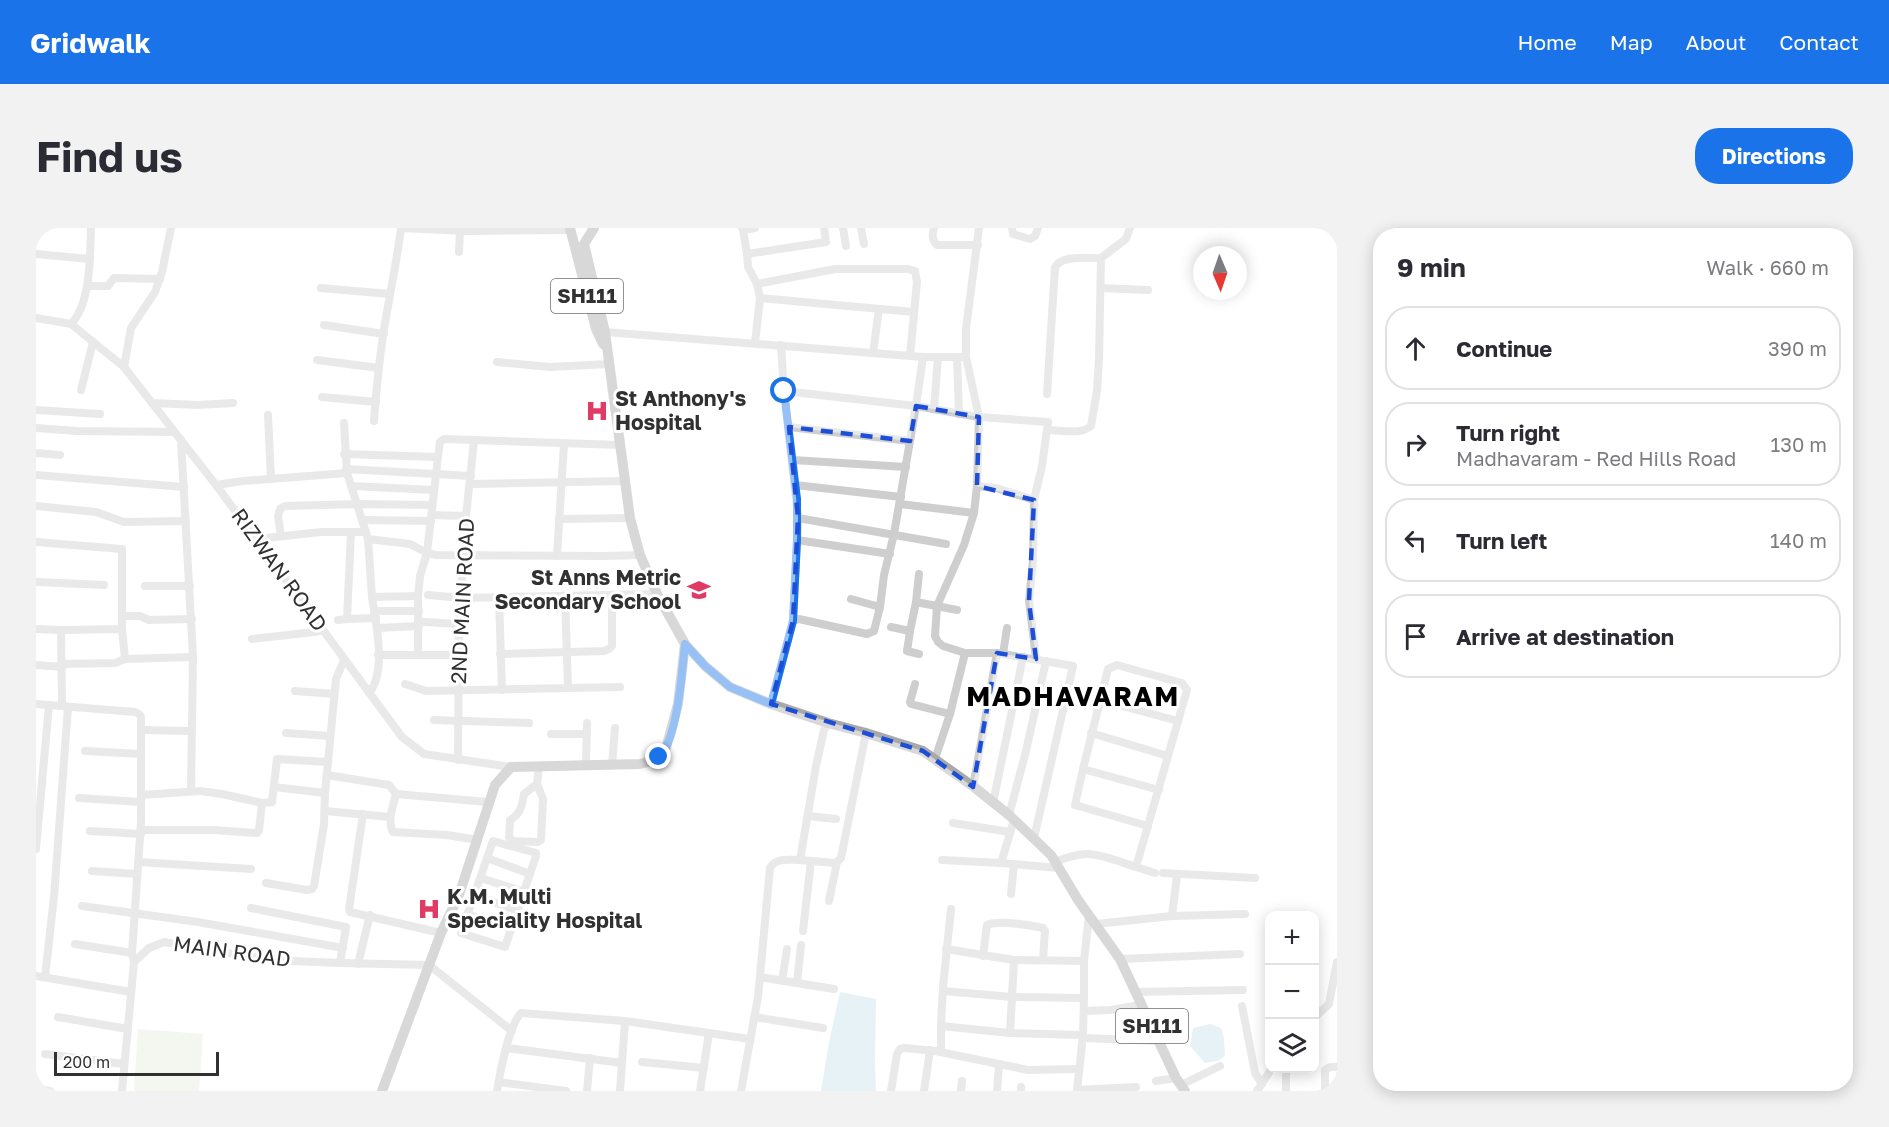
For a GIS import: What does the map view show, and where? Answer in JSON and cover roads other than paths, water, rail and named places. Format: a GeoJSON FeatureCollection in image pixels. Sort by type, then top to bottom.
{"type":"FeatureCollection","features":[{"type":"Feature","properties":{"kind":"main road","name":"SH111"},"geometry":{"type":"LineString","coordinates":[[594,228],[584,244],[605,332],[630,518],[640,555],[657,594],[685,644],[705,666],[730,687],[771,704],[866,733],[922,752],[935,759],[973,787],[1034,838],[1051,855],[1120,959],[1140,1005],[1181,1085]]}},
{"type":"Feature","properties":{"kind":"main road","name":"SH111"},"geometry":{"type":"LineString","coordinates":[[571,233],[596,329],[606,349]]}},
{"type":"Feature","properties":{"kind":"main road"},"geometry":{"type":"LineString","coordinates":[[382,1091],[441,933],[459,896],[495,785],[511,767],[612,765],[646,763],[655,760],[666,748],[678,704],[685,644]]}},
{"type":"Feature","properties":{"kind":"street"},"geometry":{"type":"LineString","coordinates":[[36,318],[71,324],[78,315],[87,286],[91,228]]}},
{"type":"Feature","properties":{"kind":"street"},"geometry":{"type":"LineString","coordinates":[[124,367],[131,328],[156,292],[171,228]]}},
{"type":"Feature","properties":{"kind":"street"},"geometry":{"type":"LineString","coordinates":[[375,421],[384,334],[401,228],[571,233]]}},
{"type":"Feature","properties":{"kind":"street"},"geometry":{"type":"LineString","coordinates":[[755,228],[743,229],[748,267],[757,284],[760,298],[755,343]]}},
{"type":"Feature","properties":{"kind":"street"},"geometry":{"type":"LineString","coordinates":[[747,254],[826,242],[824,228]]}},
{"type":"Feature","properties":{"kind":"street"},"geometry":{"type":"LineString","coordinates":[[843,228],[846,246]]}},
{"type":"Feature","properties":{"kind":"street"},"geometry":{"type":"LineString","coordinates":[[861,228],[864,244]]}},
{"type":"Feature","properties":{"kind":"street"},"geometry":{"type":"LineString","coordinates":[[934,228],[934,242],[937,245],[978,245]]}},
{"type":"Feature","properties":{"kind":"street"},"geometry":{"type":"LineString","coordinates":[[959,414],[962,357],[979,228]]}},
{"type":"Feature","properties":{"kind":"street"},"geometry":{"type":"LineString","coordinates":[[1012,228],[1015,236],[1030,239],[1035,236],[1038,228]]}},
{"type":"Feature","properties":{"kind":"street"},"geometry":{"type":"LineString","coordinates":[[1047,394],[1057,263],[1064,259],[1101,258],[1126,239],[1130,228]]}},
{"type":"Feature","properties":{"kind":"street"},"geometry":{"type":"LineString","coordinates":[[459,252],[460,231]]}},
{"type":"Feature","properties":{"kind":"street"},"geometry":{"type":"LineString","coordinates":[[36,254],[90,259]]}},
{"type":"Feature","properties":{"kind":"street"},"geometry":{"type":"LineString","coordinates":[[1048,430],[1082,431],[1091,426],[1097,391],[1099,359],[1101,258]]}},
{"type":"Feature","properties":{"kind":"street"},"geometry":{"type":"LineString","coordinates":[[757,284],[835,268],[908,268],[915,271],[910,356]]}},
{"type":"Feature","properties":{"kind":"street"},"geometry":{"type":"LineString","coordinates":[[87,286],[108,286],[114,278],[160,279]]}},
{"type":"Feature","properties":{"kind":"street"},"geometry":{"type":"LineString","coordinates":[[321,288],[390,294]]}},
{"type":"Feature","properties":{"kind":"street"},"geometry":{"type":"LineString","coordinates":[[1101,288],[1148,290]]}},
{"type":"Feature","properties":{"kind":"street"},"geometry":{"type":"LineString","coordinates":[[760,298],[914,312]]}},
{"type":"Feature","properties":{"kind":"street"},"geometry":{"type":"LineString","coordinates":[[873,353],[879,309]]}},
{"type":"Feature","properties":{"kind":"street","name":"RIZWAN ROAD"},"geometry":{"type":"LineString","coordinates":[[71,324],[124,367],[257,539],[402,737],[424,754],[511,767]]}},
{"type":"Feature","properties":{"kind":"street"},"geometry":{"type":"LineString","coordinates":[[324,325],[384,334]]}},
{"type":"Feature","properties":{"kind":"street"},"geometry":{"type":"LineString","coordinates":[[605,332],[923,357],[962,357]]}},
{"type":"Feature","properties":{"kind":"street"},"geometry":{"type":"LineString","coordinates":[[81,390],[93,342]]}},
{"type":"Feature","properties":{"kind":"street"},"geometry":{"type":"LineString","coordinates":[[771,704],[793,621],[798,518],[781,345]]}},
{"type":"Feature","properties":{"kind":"street"},"geometry":{"type":"LineString","coordinates":[[793,621],[799,619],[867,634],[872,633],[875,628],[906,467],[923,357]]}},
{"type":"Feature","properties":{"kind":"street"},"geometry":{"type":"LineString","coordinates":[[934,409],[938,357]]}},
{"type":"Feature","properties":{"kind":"street"},"geometry":{"type":"LineString","coordinates":[[962,357],[979,417],[977,486],[974,513],[964,545],[936,606],[935,636],[943,646],[964,652],[1000,653],[1073,666],[1034,838]]}},
{"type":"Feature","properties":{"kind":"street"},"geometry":{"type":"LineString","coordinates":[[317,360],[380,368]]}},
{"type":"Feature","properties":{"kind":"street"},"geometry":{"type":"LineString","coordinates":[[497,362],[550,367],[609,364]]}},
{"type":"Feature","properties":{"kind":"street"},"geometry":{"type":"LineString","coordinates":[[784,391],[916,406],[979,417],[1048,422],[1042,466],[1034,500],[1033,560],[1029,601],[1036,659]]}},
{"type":"Feature","properties":{"kind":"street"},"geometry":{"type":"LineString","coordinates":[[322,397],[376,402]]}},
{"type":"Feature","properties":{"kind":"street"},"geometry":{"type":"LineString","coordinates":[[152,403],[198,405],[233,403]]}},
{"type":"Feature","properties":{"kind":"street"},"geometry":{"type":"LineString","coordinates":[[36,410],[100,414]]}},
{"type":"Feature","properties":{"kind":"street"},"geometry":{"type":"LineString","coordinates":[[268,415],[271,479]]}},
{"type":"Feature","properties":{"kind":"street"},"geometry":{"type":"LineString","coordinates":[[344,423],[346,471],[367,535],[376,619],[377,678],[375,686],[369,693]]}},
{"type":"Feature","properties":{"kind":"street"},"geometry":{"type":"LineString","coordinates":[[789,427],[910,441]]}},
{"type":"Feature","properties":{"kind":"street"},"geometry":{"type":"LineString","coordinates":[[36,428],[174,432]]}},
{"type":"Feature","properties":{"kind":"street"},"geometry":{"type":"LineString","coordinates":[[181,439],[192,619],[191,791]]}},
{"type":"Feature","properties":{"kind":"street"},"geometry":{"type":"LineString","coordinates":[[418,655],[421,624],[418,596],[421,572],[427,554],[440,442],[442,440],[621,445]]}},
{"type":"Feature","properties":{"kind":"street","name":"2ND MAIN ROAD"},"geometry":{"type":"LineString","coordinates":[[458,760],[459,624],[466,516],[474,441]]}},
{"type":"Feature","properties":{"kind":"street"},"geometry":{"type":"LineString","coordinates":[[557,556],[564,444]]}},
{"type":"Feature","properties":{"kind":"street"},"geometry":{"type":"LineString","coordinates":[[36,453],[60,455]]}},
{"type":"Feature","properties":{"kind":"street"},"geometry":{"type":"LineString","coordinates":[[344,454],[438,457]]}},
{"type":"Feature","properties":{"kind":"street"},"geometry":{"type":"LineString","coordinates":[[792,460],[906,467]]}},
{"type":"Feature","properties":{"kind":"street"},"geometry":{"type":"LineString","coordinates":[[216,485],[346,471],[436,474],[471,480],[625,481]]}},
{"type":"Feature","properties":{"kind":"street"},"geometry":{"type":"LineString","coordinates":[[36,476],[184,488]]}},
{"type":"Feature","properties":{"kind":"street"},"geometry":{"type":"LineString","coordinates":[[351,486],[434,490]]}},
{"type":"Feature","properties":{"kind":"street"},"geometry":{"type":"LineString","coordinates":[[795,486],[900,500],[974,513]]}},
{"type":"Feature","properties":{"kind":"street"},"geometry":{"type":"LineString","coordinates":[[977,486],[996,488],[1034,500]]}},
{"type":"Feature","properties":{"kind":"street"},"geometry":{"type":"LineString","coordinates":[[281,536],[278,516],[281,507],[358,504],[432,505]]}},
{"type":"Feature","properties":{"kind":"street"},"geometry":{"type":"LineString","coordinates":[[36,506],[96,512],[124,522],[186,520]]}},
{"type":"Feature","properties":{"kind":"street"},"geometry":{"type":"LineString","coordinates":[[363,520],[466,516]]}},
{"type":"Feature","properties":{"kind":"street"},"geometry":{"type":"LineString","coordinates":[[559,519],[630,518]]}},
{"type":"Feature","properties":{"kind":"street"},"geometry":{"type":"LineString","coordinates":[[798,518],[946,544]]}},
{"type":"Feature","properties":{"kind":"street"},"geometry":{"type":"LineString","coordinates":[[257,539],[321,532],[351,532],[410,544],[427,554],[640,555]]}},
{"type":"Feature","properties":{"kind":"street"},"geometry":{"type":"LineString","coordinates":[[351,532],[343,619],[459,624]]}},
{"type":"Feature","properties":{"kind":"street"},"geometry":{"type":"LineString","coordinates":[[797,540],[890,554]]}},
{"type":"Feature","properties":{"kind":"street"},"geometry":{"type":"LineString","coordinates":[[36,542],[122,549],[122,629],[125,659]]}},
{"type":"Feature","properties":{"kind":"street"},"geometry":{"type":"LineString","coordinates":[[919,573],[907,651],[919,654]]}},
{"type":"Feature","properties":{"kind":"street"},"geometry":{"type":"LineString","coordinates":[[36,582],[104,585]]}},
{"type":"Feature","properties":{"kind":"street"},"geometry":{"type":"LineString","coordinates":[[145,586],[190,586]]}},
{"type":"Feature","properties":{"kind":"street"},"geometry":{"type":"LineString","coordinates":[[428,595],[462,598],[657,594]]}},
{"type":"Feature","properties":{"kind":"street"},"geometry":{"type":"LineString","coordinates":[[500,654],[609,649],[612,646],[612,595]]}},
{"type":"Feature","properties":{"kind":"street"},"geometry":{"type":"LineString","coordinates":[[372,597],[418,596]]}},
{"type":"Feature","properties":{"kind":"street"},"geometry":{"type":"LineString","coordinates":[[565,596],[568,688]]}},
{"type":"Feature","properties":{"kind":"street"},"geometry":{"type":"LineString","coordinates":[[499,597],[502,690]]}},
{"type":"Feature","properties":{"kind":"street"},"geometry":{"type":"LineString","coordinates":[[852,599],[880,607]]}},
{"type":"Feature","properties":{"kind":"street"},"geometry":{"type":"LineString","coordinates":[[916,602],[957,610]]}},
{"type":"Feature","properties":{"kind":"street"},"geometry":{"type":"LineString","coordinates":[[376,619],[419,611]]}},
{"type":"Feature","properties":{"kind":"street"},"geometry":{"type":"LineString","coordinates":[[123,616],[140,616],[149,620],[192,619]]}},
{"type":"Feature","properties":{"kind":"street"},"geometry":{"type":"LineString","coordinates":[[891,627],[910,631]]}},
{"type":"Feature","properties":{"kind":"street"},"geometry":{"type":"LineString","coordinates":[[973,787],[1007,628]]}},
{"type":"Feature","properties":{"kind":"street"},"geometry":{"type":"LineString","coordinates":[[36,629],[122,629]]}},
{"type":"Feature","properties":{"kind":"street"},"geometry":{"type":"LineString","coordinates":[[62,630],[65,707],[54,897],[40,977],[131,992]]}},
{"type":"Feature","properties":{"kind":"street"},"geometry":{"type":"LineString","coordinates":[[252,639],[323,630]]}},
{"type":"Feature","properties":{"kind":"street"},"geometry":{"type":"LineString","coordinates":[[935,759],[950,714],[964,652]]}},
{"type":"Feature","properties":{"kind":"street"},"geometry":{"type":"LineString","coordinates":[[378,655],[459,655]]}},
{"type":"Feature","properties":{"kind":"street"},"geometry":{"type":"LineString","coordinates":[[36,665],[115,663],[125,659],[193,657]]}},
{"type":"Feature","properties":{"kind":"street"},"geometry":{"type":"LineString","coordinates":[[993,803],[1023,657]]}},
{"type":"Feature","properties":{"kind":"street"},"geometry":{"type":"LineString","coordinates":[[266,883],[307,890],[313,888],[323,832],[334,694],[338,672],[344,660]]}},
{"type":"Feature","properties":{"kind":"street"},"geometry":{"type":"LineString","coordinates":[[1001,863],[1010,832],[1011,818],[1047,661]]}},
{"type":"Feature","properties":{"kind":"street"},"geometry":{"type":"LineString","coordinates":[[1136,867],[1159,790],[1186,690],[1182,683],[1117,665],[1112,666],[1108,669],[1075,805],[1148,826]]}},
{"type":"Feature","properties":{"kind":"street"},"geometry":{"type":"LineString","coordinates":[[405,684],[422,691],[620,687]]}},
{"type":"Feature","properties":{"kind":"street"},"geometry":{"type":"LineString","coordinates":[[915,684],[911,704],[950,714]]}},
{"type":"Feature","properties":{"kind":"street"},"geometry":{"type":"LineString","coordinates":[[295,691],[334,694]]}},
{"type":"Feature","properties":{"kind":"street"},"geometry":{"type":"LineString","coordinates":[[1100,700],[1178,721]]}},
{"type":"Feature","properties":{"kind":"street"},"geometry":{"type":"LineString","coordinates":[[36,704],[139,714],[141,832],[122,1091]]}},
{"type":"Feature","properties":{"kind":"street"},"geometry":{"type":"LineString","coordinates":[[36,849],[49,705]]}},
{"type":"Feature","properties":{"kind":"street"},"geometry":{"type":"LineString","coordinates":[[434,720],[529,723]]}},
{"type":"Feature","properties":{"kind":"street"},"geometry":{"type":"LineString","coordinates":[[586,765],[587,723]]}},
{"type":"Feature","properties":{"kind":"street"},"geometry":{"type":"LineString","coordinates":[[800,860],[818,758],[828,723]]}},
{"type":"Feature","properties":{"kind":"street"},"geometry":{"type":"LineString","coordinates":[[612,765],[615,728]]}},
{"type":"Feature","properties":{"kind":"street"},"geometry":{"type":"LineString","coordinates":[[141,730],[191,731]]}},
{"type":"Feature","properties":{"kind":"street"},"geometry":{"type":"LineString","coordinates":[[286,733],[330,736]]}},
{"type":"Feature","properties":{"kind":"street"},"geometry":{"type":"LineString","coordinates":[[829,901],[837,862],[842,854],[866,733]]}},
{"type":"Feature","properties":{"kind":"street"},"geometry":{"type":"LineString","coordinates":[[1091,733],[1168,756]]}},
{"type":"Feature","properties":{"kind":"street"},"geometry":{"type":"LineString","coordinates":[[551,734],[587,734]]}},
{"type":"Feature","properties":{"kind":"street"},"geometry":{"type":"LineString","coordinates":[[85,751],[141,754]]}},
{"type":"Feature","properties":{"kind":"street"},"geometry":{"type":"LineString","coordinates":[[79,798],[141,798],[191,791],[272,803],[277,759],[328,762]]}},
{"type":"Feature","properties":{"kind":"street"},"geometry":{"type":"LineString","coordinates":[[537,784],[524,794],[522,807],[517,816],[510,820],[509,837],[513,841],[537,842],[541,840],[543,799],[537,784],[539,767]]}},
{"type":"Feature","properties":{"kind":"street"},"geometry":{"type":"LineString","coordinates":[[1083,769],[1159,790]]}},
{"type":"Feature","properties":{"kind":"street"},"geometry":{"type":"LineString","coordinates":[[327,775],[389,785],[396,794],[488,802]]}},
{"type":"Feature","properties":{"kind":"street"},"geometry":{"type":"LineString","coordinates":[[274,787],[325,793]]}},
{"type":"Feature","properties":{"kind":"street"},"geometry":{"type":"LineString","coordinates":[[396,794],[390,817],[393,832],[478,840]]}},
{"type":"Feature","properties":{"kind":"street"},"geometry":{"type":"LineString","coordinates":[[90,831],[258,832],[262,803]]}},
{"type":"Feature","properties":{"kind":"street"},"geometry":{"type":"LineString","coordinates":[[325,811],[390,817]]}},
{"type":"Feature","properties":{"kind":"street"},"geometry":{"type":"LineString","coordinates":[[363,814],[349,911],[441,933]]}},
{"type":"Feature","properties":{"kind":"street"},"geometry":{"type":"LineString","coordinates":[[808,816],[836,819]]}},
{"type":"Feature","properties":{"kind":"street"},"geometry":{"type":"LineString","coordinates":[[953,823],[1010,832]]}},
{"type":"Feature","properties":{"kind":"street"},"geometry":{"type":"LineString","coordinates":[[493,841],[536,853],[505,947],[460,933],[487,858],[493,841]]}},
{"type":"Feature","properties":{"kind":"street"},"geometry":{"type":"LineString","coordinates":[[942,860],[1057,865],[1072,856],[1087,853],[1159,873],[1255,878]]}},
{"type":"Feature","properties":{"kind":"street"},"geometry":{"type":"LineString","coordinates":[[487,858],[530,874]]}},
{"type":"Feature","properties":{"kind":"street"},"geometry":{"type":"LineString","coordinates":[[741,1091],[760,977],[770,868],[777,861],[837,862]]}},
{"type":"Feature","properties":{"kind":"street"},"geometry":{"type":"LineString","coordinates":[[803,931],[811,861]]}},
{"type":"Feature","properties":{"kind":"street"},"geometry":{"type":"LineString","coordinates":[[138,862],[251,869]]}},
{"type":"Feature","properties":{"kind":"street"},"geometry":{"type":"LineString","coordinates":[[1011,894],[1014,864]]}},
{"type":"Feature","properties":{"kind":"street"},"geometry":{"type":"LineString","coordinates":[[92,871],[137,874]]}},
{"type":"Feature","properties":{"kind":"street"},"geometry":{"type":"LineString","coordinates":[[1172,916],[1177,875]]}},
{"type":"Feature","properties":{"kind":"street"},"geometry":{"type":"LineString","coordinates":[[481,878],[524,892]]}},
{"type":"Feature","properties":{"kind":"street"},"geometry":{"type":"LineString","coordinates":[[463,882],[475,894],[533,920]]}},
{"type":"Feature","properties":{"kind":"street"},"geometry":{"type":"LineString","coordinates":[[459,896],[475,894]]}},
{"type":"Feature","properties":{"kind":"street"},"geometry":{"type":"LineString","coordinates":[[82,906],[134,912],[343,948]]}},
{"type":"Feature","properties":{"kind":"street"},"geometry":{"type":"LineString","coordinates":[[251,908],[346,927],[340,963]]}},
{"type":"Feature","properties":{"kind":"street"},"geometry":{"type":"LineString","coordinates":[[941,1052],[943,991],[951,909]]}},
{"type":"Feature","properties":{"kind":"street"},"geometry":{"type":"LineString","coordinates":[[467,914],[511,930]]}},
{"type":"Feature","properties":{"kind":"street"},"geometry":{"type":"LineString","coordinates":[[1096,924],[1172,916],[1245,914]]}},
{"type":"Feature","properties":{"kind":"street"},"geometry":{"type":"LineString","coordinates":[[358,964],[370,915]]}},
{"type":"Feature","properties":{"kind":"street"},"geometry":{"type":"LineString","coordinates":[[1089,915],[1084,961],[1083,1036],[1077,1091],[1136,1087]]}},
{"type":"Feature","properties":{"kind":"street"},"geometry":{"type":"LineString","coordinates":[[983,956],[987,925],[1006,923],[1043,928],[1045,931],[1043,960]]}},
{"type":"Feature","properties":{"kind":"street","name":"MAIN ROAD"},"geometry":{"type":"LineString","coordinates":[[133,957],[164,942],[269,960],[429,964]]}},
{"type":"Feature","properties":{"kind":"street"},"geometry":{"type":"LineString","coordinates":[[75,944],[133,957]]}},
{"type":"Feature","properties":{"kind":"street"},"geometry":{"type":"LineString","coordinates":[[797,983],[801,945]]}},
{"type":"Feature","properties":{"kind":"street"},"geometry":{"type":"LineString","coordinates":[[782,981],[787,949]]}},
{"type":"Feature","properties":{"kind":"street"},"geometry":{"type":"LineString","coordinates":[[946,949],[1014,960],[1084,961]]}},
{"type":"Feature","properties":{"kind":"street"},"geometry":{"type":"LineString","coordinates":[[1120,959],[1240,954]]}},
{"type":"Feature","properties":{"kind":"street"},"geometry":{"type":"LineString","coordinates":[[1010,1033],[1014,960]]}},
{"type":"Feature","properties":{"kind":"street"},"geometry":{"type":"LineString","coordinates":[[1319,1013],[1331,998],[1337,962]]}},
{"type":"Feature","properties":{"kind":"street"},"geometry":{"type":"LineString","coordinates":[[429,964],[512,1031]]}},
{"type":"Feature","properties":{"kind":"street"},"geometry":{"type":"LineString","coordinates":[[760,977],[834,989]]}},
{"type":"Feature","properties":{"kind":"street"},"geometry":{"type":"LineString","coordinates":[[1135,992],[1243,990]]}},
{"type":"Feature","properties":{"kind":"street"},"geometry":{"type":"LineString","coordinates":[[943,991],[1012,997],[1084,998]]}},
{"type":"Feature","properties":{"kind":"street"},"geometry":{"type":"LineString","coordinates":[[1084,1011],[1111,1010],[1140,1005]]}},
{"type":"Feature","properties":{"kind":"street"},"geometry":{"type":"LineString","coordinates":[[1242,1006],[1259,1087]]}},
{"type":"Feature","properties":{"kind":"street"},"geometry":{"type":"LineString","coordinates":[[1325,1008],[1337,1011]]}},
{"type":"Feature","properties":{"kind":"street"},"geometry":{"type":"LineString","coordinates":[[566,1091],[498,1087],[512,1031],[521,1013],[625,1021],[750,1039]]}},
{"type":"Feature","properties":{"kind":"street"},"geometry":{"type":"LineString","coordinates":[[58,1017],[128,1029]]}},
{"type":"Feature","properties":{"kind":"street"},"geometry":{"type":"LineString","coordinates":[[754,1017],[823,1028]]}},
{"type":"Feature","properties":{"kind":"street"},"geometry":{"type":"LineString","coordinates":[[620,1091],[625,1021]]}},
{"type":"Feature","properties":{"kind":"street"},"geometry":{"type":"LineString","coordinates":[[941,1026],[1010,1033],[1159,1041]]}},
{"type":"Feature","properties":{"kind":"street"},"geometry":{"type":"LineString","coordinates":[[700,1091],[709,1033]]}},
{"type":"Feature","properties":{"kind":"street"},"geometry":{"type":"LineString","coordinates":[[891,1091],[895,1061],[900,1049],[909,1047],[1028,1070],[1079,1069]]}},
{"type":"Feature","properties":{"kind":"street"},"geometry":{"type":"LineString","coordinates":[[507,1048],[622,1063]]}},
{"type":"Feature","properties":{"kind":"street"},"geometry":{"type":"LineString","coordinates":[[924,1091],[930,1050]]}},
{"type":"Feature","properties":{"kind":"street"},"geometry":{"type":"LineString","coordinates":[[45,1054],[124,1064]]}},
{"type":"Feature","properties":{"kind":"street"},"geometry":{"type":"LineString","coordinates":[[587,1091],[590,1058]]}},
{"type":"Feature","properties":{"kind":"street"},"geometry":{"type":"LineString","coordinates":[[642,1062],[704,1068]]}},
{"type":"Feature","properties":{"kind":"street"},"geometry":{"type":"LineString","coordinates":[[997,1091],[999,1064]]}},
{"type":"Feature","properties":{"kind":"street"},"geometry":{"type":"LineString","coordinates":[[1156,1081],[1181,1085],[1220,1066]]}},
{"type":"Feature","properties":{"kind":"street"},"geometry":{"type":"LineString","coordinates":[[1325,1091],[1325,1070],[1337,1067]]}},
{"type":"Feature","properties":{"kind":"street"},"geometry":{"type":"LineString","coordinates":[[1259,1087],[1269,1073]]}},
{"type":"Feature","properties":{"kind":"street"},"geometry":{"type":"LineString","coordinates":[[1286,1091],[1287,1073]]}},
{"type":"Feature","properties":{"kind":"street"},"geometry":{"type":"LineString","coordinates":[[36,1089],[50,1091]]}},
{"type":"Feature","properties":{"kind":"water"},"geometry":{"type":"Polygon","coordinates":[[[840,992],[876,999],[876,1091],[821,1091],[840,992]]]}},
{"type":"Feature","properties":{"kind":"water"},"geometry":{"type":"Polygon","coordinates":[[[1210,1024],[1221,1028],[1225,1056],[1217,1061],[1205,1063],[1190,1046],[1193,1028],[1210,1024]]]}},
{"type":"Feature","properties":{"kind":"place","name":"St Anthony's Hospital"},"geometry":{"type":"Point","coordinates":[597,411]}},
{"type":"Feature","properties":{"kind":"place","name":"St Anns Metric Secondary School"},"geometry":{"type":"Point","coordinates":[699,590]}},
{"type":"Feature","properties":{"kind":"place","name":"K.M. Multi Speciality Hospital"},"geometry":{"type":"Point","coordinates":[429,909]}},
{"type":"Feature","properties":{"kind":"district","name":"MADHAVARAM"},"geometry":{"type":"Point","coordinates":[1073,697]}}]}
